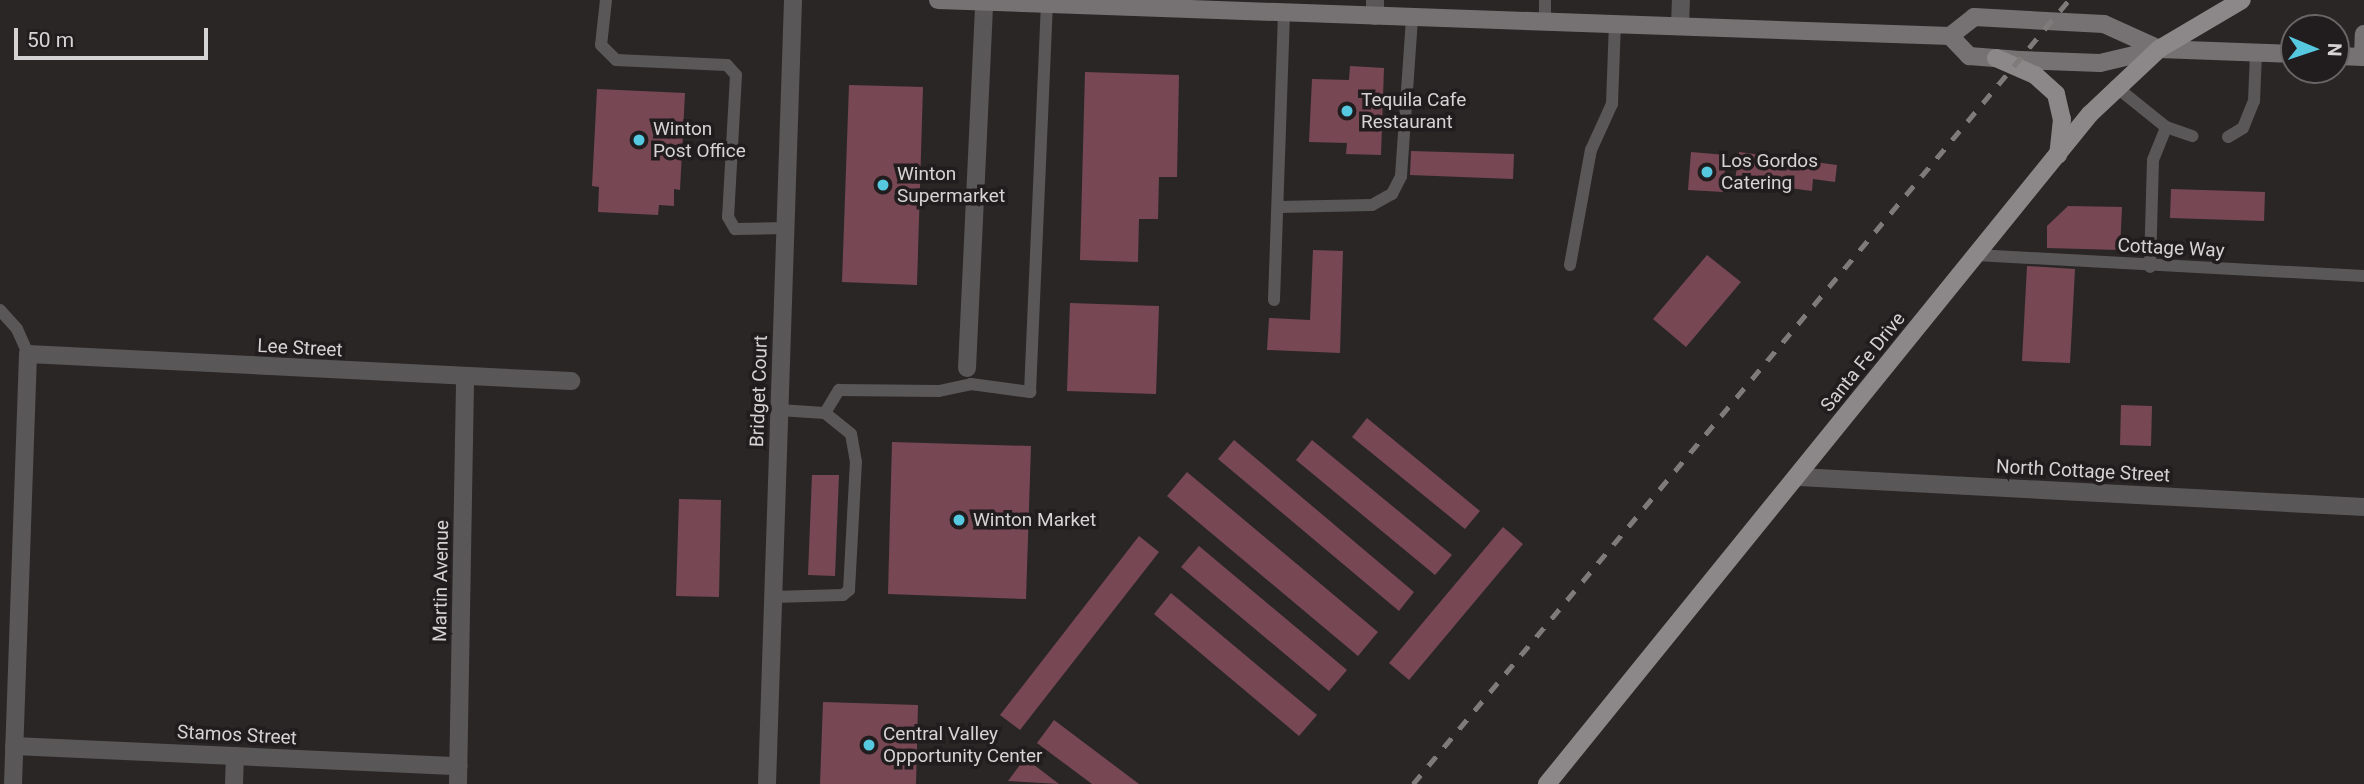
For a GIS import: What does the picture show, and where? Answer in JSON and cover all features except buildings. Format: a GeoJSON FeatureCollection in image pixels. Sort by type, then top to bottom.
{"type":"FeatureCollection","features":[{"type":"Feature","properties":{"kind":"main road"},"geometry":{"type":"LineString","coordinates":[[938,0],[1284,12],[1375,8],[1412,17],[1950,36],[1974,17],[2104,24],[2159,49]]}},
{"type":"Feature","properties":{"kind":"main road","name":"Santa Fe Drive"},"geometry":{"type":"LineString","coordinates":[[1547,784],[2115,86],[2159,49],[2242,0]]}},
{"type":"Feature","properties":{"kind":"main road"},"geometry":{"type":"LineString","coordinates":[[2363,57],[2364,34]]}},
{"type":"Feature","properties":{"kind":"main road"},"geometry":{"type":"LineString","coordinates":[[1950,36],[1969,56],[1996,58],[2100,63],[2159,49],[2280,54]]}},
{"type":"Feature","properties":{"kind":"main road"},"geometry":{"type":"LineString","coordinates":[[1996,58],[2035,75],[2056,94],[2062,119],[2058,155]]}},
{"type":"Feature","properties":{"kind":"street","name":"Bridget Court"},"geometry":{"type":"LineString","coordinates":[[767,784],[793,0]]}},
{"type":"Feature","properties":{"kind":"street"},"geometry":{"type":"LineString","coordinates":[[1680,26],[1681,0]]}},
{"type":"Feature","properties":{"kind":"street"},"geometry":{"type":"LineString","coordinates":[[969,376],[984,2]]}},
{"type":"Feature","properties":{"kind":"street"},"geometry":{"type":"LineString","coordinates":[[13,784],[28,354]]}},
{"type":"Feature","properties":{"kind":"street","name":"Lee Street"},"geometry":{"type":"LineString","coordinates":[[28,354],[466,378],[571,381]]}},
{"type":"Feature","properties":{"kind":"street","name":"Martin Avenue"},"geometry":{"type":"LineString","coordinates":[[459,775],[466,378]]}},
{"type":"Feature","properties":{"kind":"street","name":"North Cottage Street"},"geometry":{"type":"LineString","coordinates":[[1799,477],[2364,507]]}},
{"type":"Feature","properties":{"kind":"street","name":"Stamos Street"},"geometry":{"type":"LineString","coordinates":[[14,746],[235,756],[459,775]]}},
{"type":"Feature","properties":{"kind":"street"},"geometry":{"type":"LineString","coordinates":[[234,784],[235,756]]}},
{"type":"Feature","properties":{"kind":"lane"},"geometry":{"type":"LineString","coordinates":[[606,0],[601,46],[616,60],[727,65],[736,75],[729,217],[735,229],[785,228]]}},
{"type":"Feature","properties":{"kind":"lane"},"geometry":{"type":"LineString","coordinates":[[1545,0],[1545,22]]}},
{"type":"Feature","properties":{"kind":"lane"},"geometry":{"type":"LineString","coordinates":[[825,413],[839,390],[939,391],[969,376],[1030,392],[1047,4]]}},
{"type":"Feature","properties":{"kind":"lane"},"geometry":{"type":"LineString","coordinates":[[1274,300],[1284,12]]}},
{"type":"Feature","properties":{"kind":"lane"},"geometry":{"type":"LineString","coordinates":[[1279,207],[1372,205],[1392,194],[1401,176],[1412,17]]}},
{"type":"Feature","properties":{"kind":"lane"},"geometry":{"type":"LineString","coordinates":[[1570,265],[1591,150],[1612,104],[1615,24]]}},
{"type":"Feature","properties":{"kind":"lane"},"geometry":{"type":"LineString","coordinates":[[2228,137],[2243,128],[2254,101],[2256,53]]}},
{"type":"Feature","properties":{"kind":"lane"},"geometry":{"type":"LineString","coordinates":[[2115,86],[2166,127],[2192,136]]}},
{"type":"Feature","properties":{"kind":"lane"},"geometry":{"type":"LineString","coordinates":[[2150,267],[2153,160],[2166,127]]}},
{"type":"Feature","properties":{"kind":"lane","name":"Cottage Way"},"geometry":{"type":"LineString","coordinates":[[1976,255],[2150,267],[2364,276]]}},
{"type":"Feature","properties":{"kind":"lane"},"geometry":{"type":"LineString","coordinates":[[0,310],[17,329],[28,354]]}},
{"type":"Feature","properties":{"kind":"lane"},"geometry":{"type":"LineString","coordinates":[[773,597],[843,595],[849,590],[856,462],[851,434],[825,413],[779,410]]}},
{"type":"Feature","properties":{"kind":"railway"},"geometry":{"type":"LineString","coordinates":[[1413,784],[2069,0]]}},
{"type":"Feature","properties":{"kind":"place","name":"Tequila Cafe Restaurant"},"geometry":{"type":"Point","coordinates":[1347,111]}},
{"type":"Feature","properties":{"kind":"place","name":"Winton Post Office"},"geometry":{"type":"Point","coordinates":[639,140]}},
{"type":"Feature","properties":{"kind":"place","name":"Los Gordos Catering"},"geometry":{"type":"Point","coordinates":[1707,172]}},
{"type":"Feature","properties":{"kind":"place","name":"Winton Supermarket"},"geometry":{"type":"Point","coordinates":[883,185]}},
{"type":"Feature","properties":{"kind":"place","name":"Winton Market"},"geometry":{"type":"Point","coordinates":[959,520]}},
{"type":"Feature","properties":{"kind":"place","name":"Central Valley Opportunity Center"},"geometry":{"type":"Point","coordinates":[869,745]}}]}
